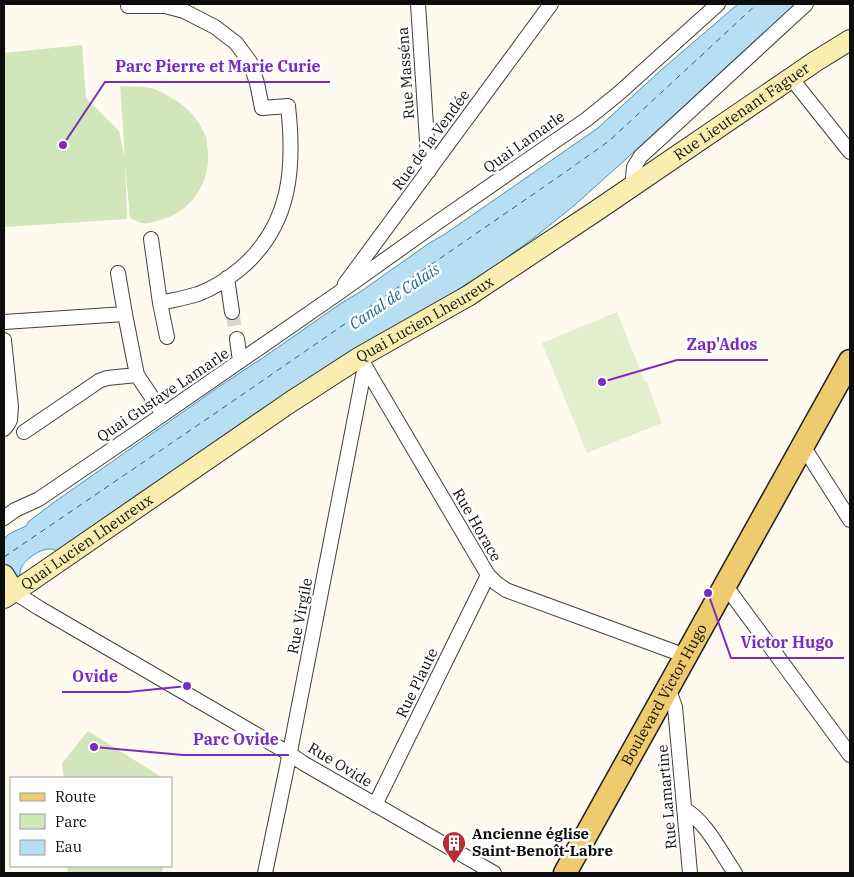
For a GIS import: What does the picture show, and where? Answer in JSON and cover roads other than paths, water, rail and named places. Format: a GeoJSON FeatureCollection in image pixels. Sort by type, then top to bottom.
{"type":"FeatureCollection","features":[{"type":"Feature","properties":{"kind":"main road","name":"Boulevard Victor Hugo"},"geometry":{"type":"LineString","coordinates":[[565,873],[850,360]]}},
{"type":"Feature","properties":{"kind":"street","name":"Rue Masséna"},"geometry":{"type":"LineString","coordinates":[[418,4],[429,171]]}},
{"type":"Feature","properties":{"kind":"street","name":"Rue de la Vendée"},"geometry":{"type":"LineString","coordinates":[[337,294],[550,4]]}},
{"type":"Feature","properties":{"kind":"street","name":"Quai Lamarle"},"geometry":{"type":"LineString","coordinates":[[337,294],[587,118],[618,94],[718,4]]}},
{"type":"Feature","properties":{"kind":"street"},"geometry":{"type":"LineString","coordinates":[[634,185],[634,167],[640,156],[806,4]]}},
{"type":"Feature","properties":{"kind":"street"},"geometry":{"type":"LineString","coordinates":[[128,6],[164,6],[184,12],[215,27],[236,43],[250,62],[262,108],[288,106],[292,147],[288,186],[281,212],[272,230],[258,251],[245,265],[217,285],[200,294],[160,303]]}},
{"type":"Feature","properties":{"kind":"street","name":"Rue Lieutenant Faguer"},"geometry":{"type":"LineString","coordinates":[[634,185],[850,40]]}},
{"type":"Feature","properties":{"kind":"street"},"geometry":{"type":"LineString","coordinates":[[791,78],[850,152]]}},
{"type":"Feature","properties":{"kind":"street","name":"Quai Lucien Lheureux"},"geometry":{"type":"LineString","coordinates":[[9,595],[289,403],[363,361],[468,296],[634,185]]}},
{"type":"Feature","properties":{"kind":"street"},"geometry":{"type":"LineString","coordinates":[[151,239],[167,338]]}},
{"type":"Feature","properties":{"kind":"street"},"geometry":{"type":"LineString","coordinates":[[118,272],[137,375],[163,414]]}},
{"type":"Feature","properties":{"kind":"street"},"geometry":{"type":"LineString","coordinates":[[227,278],[232,312]]}},
{"type":"Feature","properties":{"kind":"street","name":"Quai Gustave Lamarle"},"geometry":{"type":"LineString","coordinates":[[4,518],[15,510],[39,499],[337,294]]}},
{"type":"Feature","properties":{"kind":"street"},"geometry":{"type":"LineString","coordinates":[[4,322],[125,314]]}},
{"type":"Feature","properties":{"kind":"street"},"geometry":{"type":"LineString","coordinates":[[237,339],[240,361]]}},
{"type":"Feature","properties":{"kind":"street"},"geometry":{"type":"LineString","coordinates":[[4,340],[11,407],[10,420],[4,429]]}},
{"type":"Feature","properties":{"kind":"street","name":"Rue Horace"},"geometry":{"type":"LineString","coordinates":[[363,361],[488,575],[496,583],[506,590],[686,656]]}},
{"type":"Feature","properties":{"kind":"street","name":"Rue Virgile"},"geometry":{"type":"LineString","coordinates":[[265,873],[290,754],[363,361]]}},
{"type":"Feature","properties":{"kind":"street"},"geometry":{"type":"LineString","coordinates":[[24,432],[103,379],[137,375]]}},
{"type":"Feature","properties":{"kind":"street"},"geometry":{"type":"LineString","coordinates":[[803,446],[850,520]]}},
{"type":"Feature","properties":{"kind":"street"},"geometry":{"type":"LineString","coordinates":[[4,575],[9,595]]}},
{"type":"Feature","properties":{"kind":"street","name":"Rue Plaute"},"geometry":{"type":"LineString","coordinates":[[375,805],[488,575]]}},
{"type":"Feature","properties":{"kind":"street"},"geometry":{"type":"LineString","coordinates":[[725,585],[850,756]]}},
{"type":"Feature","properties":{"kind":"street","name":"Rue Ovide"},"geometry":{"type":"LineString","coordinates":[[9,595],[121,656],[494,873]]}},
{"type":"Feature","properties":{"kind":"street","name":"Rue Lamartine"},"geometry":{"type":"LineString","coordinates":[[668,690],[675,707],[690,873]]}},
{"type":"Feature","properties":{"kind":"street"},"geometry":{"type":"LineString","coordinates":[[684,809],[704,827],[735,873]]}},
{"type":"Feature","properties":{"kind":"water","name":"Canal de Calais"},"geometry":{"type":"Polygon","coordinates":[[[738,4],[795,4],[576,204],[535,237],[488,271],[341,358],[288,392],[57,551],[48,549],[33,555],[22,566],[19,578],[13,569],[4,575],[4,539],[9,534],[26,526],[28,522],[53,503],[220,386],[598,128],[660,71],[738,4]]]}},
{"type":"Feature","properties":{"kind":"tunnel"},"geometry":{"type":"LineString","coordinates":[[232,312],[237,339]]}},
{"type":"Feature","properties":{"kind":"place","name":"Parc Pierre et Marie Curie"},"geometry":{"type":"Point","coordinates":[63,145]}},
{"type":"Feature","properties":{"kind":"place","name":"Zap'Ados"},"geometry":{"type":"Point","coordinates":[602,382]}},
{"type":"Feature","properties":{"kind":"place","name":"Victor Hugo"},"geometry":{"type":"Point","coordinates":[708,593]}},
{"type":"Feature","properties":{"kind":"place","name":"Ovide"},"geometry":{"type":"Point","coordinates":[187,686]}},
{"type":"Feature","properties":{"kind":"place","name":"Parc Ovide"},"geometry":{"type":"Point","coordinates":[94,747]}},
{"type":"Feature","properties":{"kind":"place","name":"Ancienne église Saint-Benoît-Labre"},"geometry":{"type":"Point","coordinates":[454,864]}}]}
